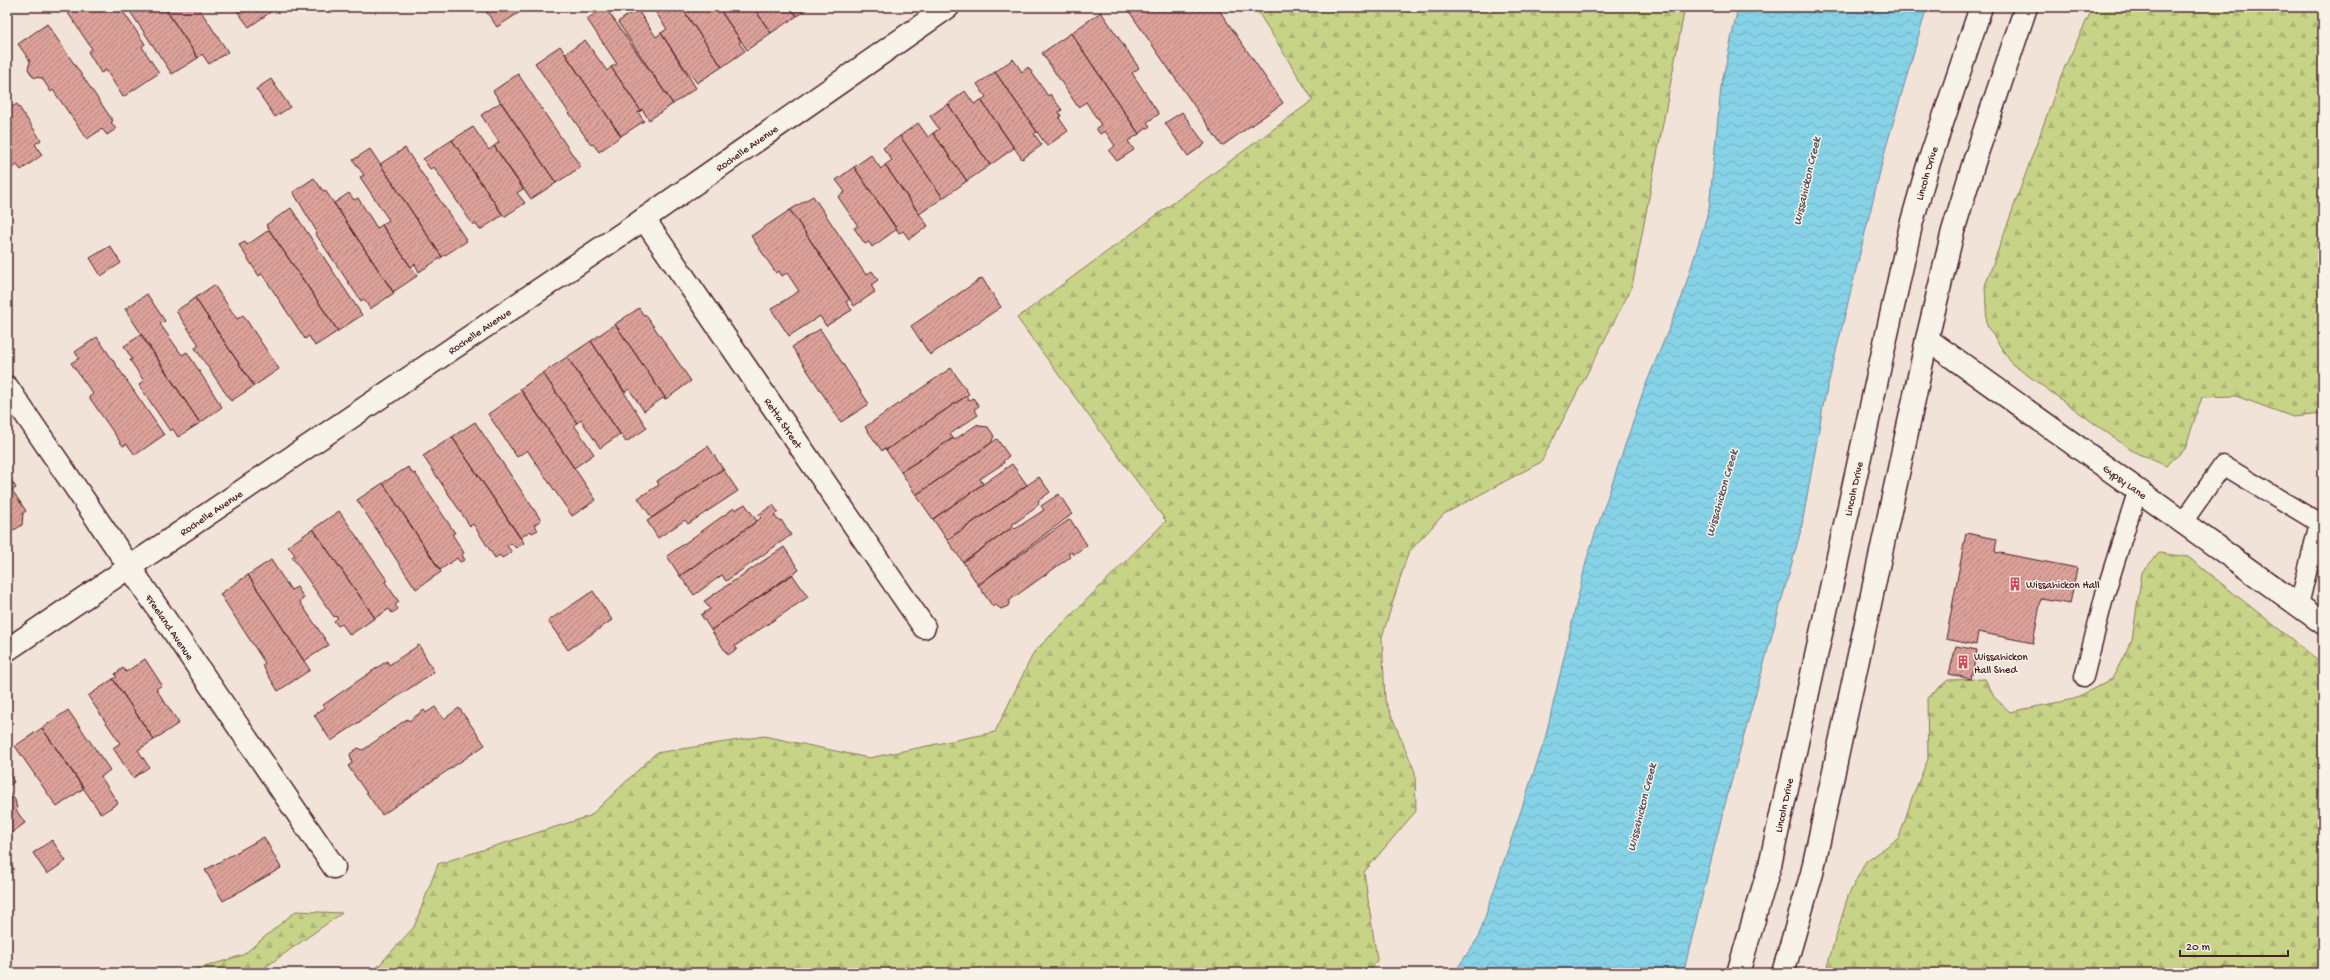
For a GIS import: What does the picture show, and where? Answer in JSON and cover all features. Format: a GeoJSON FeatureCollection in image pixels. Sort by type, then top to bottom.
{"type":"FeatureCollection","features":[{"type":"Feature","properties":{"kind":"street","name":"Rochelle Avenue"},"geometry":{"type":"LineString","coordinates":[[7,650],[644,219],[948,7]]}},
{"type":"Feature","properties":{"kind":"street","name":"Lincoln Drive"},"geometry":{"type":"LineString","coordinates":[[1738,973],[1770,866],[1911,225],[1929,162],[1981,7]]}},
{"type":"Feature","properties":{"kind":"street"},"geometry":{"type":"LineString","coordinates":[[1783,973],[1812,873],[1927,339],[1953,231],[1975,159],[2026,7]]}},
{"type":"Feature","properties":{"kind":"street","name":"Retta Street"},"geometry":{"type":"LineString","coordinates":[[644,219],[924,627]]}},
{"type":"Feature","properties":{"kind":"street","name":"Gypsy Lane"},"geometry":{"type":"LineString","coordinates":[[1927,339],[2323,622]]}},
{"type":"Feature","properties":{"kind":"street","name":"Freeland Avenue"},"geometry":{"type":"LineString","coordinates":[[7,387],[334,867]]}},
{"type":"Feature","properties":{"kind":"lane"},"geometry":{"type":"LineString","coordinates":[[2183,522],[2224,465],[2319,523],[2299,605]]}},
{"type":"Feature","properties":{"kind":"lane"},"geometry":{"type":"LineString","coordinates":[[2084,677],[2110,579],[2138,489]]}},
{"type":"Feature","properties":{"kind":"green space"},"geometry":{"type":"Polygon","coordinates":[[[1255,7],[1685,7],[1632,287],[1541,462],[1444,514],[1408,553],[1382,637],[1385,700],[1415,772],[1416,811],[1364,872],[1377,960],[1370,973],[372,973],[414,927],[438,864],[590,816],[656,753],[764,736],[869,758],[995,732],[1034,652],[1166,521],[1017,318],[1313,100],[1255,7]]]}},
{"type":"Feature","properties":{"kind":"green space"},"geometry":{"type":"Polygon","coordinates":[[[2093,7],[2323,7],[2323,414],[2293,417],[2236,396],[2202,397],[2185,449],[2166,466],[2131,450],[2012,364],[1987,326],[1985,286],[2063,71],[2093,7]]]}},
{"type":"Feature","properties":{"kind":"green space"},"geometry":{"type":"Polygon","coordinates":[[[2159,553],[2188,557],[2323,664],[2323,973],[1825,973],[1848,896],[1866,861],[1899,838],[1913,795],[1928,759],[1927,698],[1948,680],[1985,679],[1994,697],[2010,712],[2074,699],[2112,679],[2132,640],[2142,572],[2159,553]]]}},
{"type":"Feature","properties":{"kind":"green space"},"geometry":{"type":"Polygon","coordinates":[[[296,911],[342,913],[257,973],[185,973],[243,955],[296,911]]]}},
{"type":"Feature","properties":{"kind":"water","name":"Wissahickon Creek"},"geometry":{"type":"Polygon","coordinates":[[[1738,7],[1927,7],[1886,147],[1824,401],[1801,530],[1724,808],[1684,970],[1682,973],[1454,973],[1478,938],[1545,739],[1587,558],[1644,389],[1682,297],[1709,209],[1721,87],[1738,7]]]}},
{"type":"Feature","properties":{"kind":"building"},"geometry":{"type":"Polygon","coordinates":[[[78,7],[120,7],[145,44],[142,47],[159,73],[123,97],[106,70],[101,73],[88,52],[92,49],[68,13],[78,7]]]}},
{"type":"Feature","properties":{"kind":"building"},"geometry":{"type":"Polygon","coordinates":[[[127,7],[164,7],[198,58],[172,74],[127,7]]]}},
{"type":"Feature","properties":{"kind":"building"},"geometry":{"type":"Polygon","coordinates":[[[164,7],[198,7],[228,52],[209,64],[202,54],[198,58],[164,7]]]}},
{"type":"Feature","properties":{"kind":"building"},"geometry":{"type":"Polygon","coordinates":[[[234,7],[270,7],[272,11],[249,27],[234,7]]]}},
{"type":"Feature","properties":{"kind":"building"},"geometry":{"type":"Polygon","coordinates":[[[302,7],[315,7],[306,13],[302,7]]]}},
{"type":"Feature","properties":{"kind":"building"},"geometry":{"type":"Polygon","coordinates":[[[483,7],[521,7],[523,10],[497,27],[483,7]]]}},
{"type":"Feature","properties":{"kind":"building"},"geometry":{"type":"Polygon","coordinates":[[[605,7],[673,104],[649,120],[642,109],[641,111],[611,67],[617,64],[587,19],[605,7]]]}},
{"type":"Feature","properties":{"kind":"building"},"geometry":{"type":"Polygon","coordinates":[[[652,7],[681,7],[722,67],[697,83],[691,75],[690,76],[661,33],[667,29],[652,7]]]}},
{"type":"Feature","properties":{"kind":"building"},"geometry":{"type":"Polygon","coordinates":[[[681,7],[718,7],[741,41],[739,43],[745,51],[722,67],[681,7]]]}},
{"type":"Feature","properties":{"kind":"building"},"geometry":{"type":"Polygon","coordinates":[[[718,7],[753,7],[771,33],[747,50],[718,7]]]}},
{"type":"Feature","properties":{"kind":"building"},"geometry":{"type":"Polygon","coordinates":[[[753,7],[790,7],[797,16],[771,33],[753,7]]]}},
{"type":"Feature","properties":{"kind":"building"},"geometry":{"type":"Polygon","coordinates":[[[790,7],[810,7],[797,16],[790,7]]]}},
{"type":"Feature","properties":{"kind":"building"},"geometry":{"type":"Polygon","coordinates":[[[1126,7],[1217,7],[1283,103],[1222,146],[1126,7]]]}},
{"type":"Feature","properties":{"kind":"building"},"geometry":{"type":"Polygon","coordinates":[[[637,9],[656,37],[661,33],[696,88],[673,104],[618,22],[637,9]]]}},
{"type":"Feature","properties":{"kind":"building"},"geometry":{"type":"Polygon","coordinates":[[[1101,12],[1139,68],[1132,73],[1159,114],[1147,122],[1150,126],[1139,134],[1071,33],[1101,12]]]}},
{"type":"Feature","properties":{"kind":"building"},"geometry":{"type":"Polygon","coordinates":[[[47,24],[113,121],[111,122],[116,129],[107,135],[102,129],[87,139],[53,90],[51,92],[42,78],[33,77],[28,69],[30,61],[18,44],[47,24]]]}},
{"type":"Feature","properties":{"kind":"building"},"geometry":{"type":"Polygon","coordinates":[[[1071,33],[1139,134],[1128,141],[1134,150],[1117,161],[1109,151],[1115,146],[1105,131],[1100,134],[1096,128],[1101,125],[1086,102],[1078,107],[1042,53],[1071,33]]]}},
{"type":"Feature","properties":{"kind":"building"},"geometry":{"type":"Polygon","coordinates":[[[585,40],[607,71],[611,67],[641,111],[638,112],[644,121],[621,136],[565,54],[585,40]]]}},
{"type":"Feature","properties":{"kind":"building"},"geometry":{"type":"Polygon","coordinates":[[[560,46],[621,136],[599,152],[593,144],[591,145],[535,63],[560,46]]]}},
{"type":"Feature","properties":{"kind":"building"},"geometry":{"type":"Polygon","coordinates":[[[1013,59],[1022,72],[1028,67],[1048,96],[1050,94],[1062,110],[1059,112],[1061,116],[1059,118],[1068,131],[1047,146],[995,72],[1013,59]]]}},
{"type":"Feature","properties":{"kind":"building"},"geometry":{"type":"Polygon","coordinates":[[[995,72],[1037,132],[1034,134],[1042,145],[1022,159],[981,100],[986,97],[977,84],[995,72]]]}},
{"type":"Feature","properties":{"kind":"building"},"geometry":{"type":"Polygon","coordinates":[[[518,74],[581,167],[556,183],[493,91],[518,74]]]}},
{"type":"Feature","properties":{"kind":"building"},"geometry":{"type":"Polygon","coordinates":[[[271,79],[290,107],[275,117],[256,89],[271,79]]]}},
{"type":"Feature","properties":{"kind":"building"},"geometry":{"type":"Polygon","coordinates":[[[965,91],[974,104],[981,100],[1014,148],[990,165],[948,104],[965,91]]]}},
{"type":"Feature","properties":{"kind":"building"},"geometry":{"type":"Polygon","coordinates":[[[7,100],[12,107],[17,104],[41,140],[35,144],[42,155],[21,170],[17,165],[10,169],[7,165],[7,100]]]}},
{"type":"Feature","properties":{"kind":"building"},"geometry":{"type":"Polygon","coordinates":[[[501,102],[556,183],[531,199],[494,146],[499,142],[481,115],[501,102]]]}},
{"type":"Feature","properties":{"kind":"building"},"geometry":{"type":"Polygon","coordinates":[[[948,104],[990,165],[967,181],[933,133],[939,129],[930,116],[948,104]]]}},
{"type":"Feature","properties":{"kind":"building"},"geometry":{"type":"Polygon","coordinates":[[[1182,112],[1205,144],[1188,156],[1165,123],[1182,112]]]}},
{"type":"Feature","properties":{"kind":"building"},"geometry":{"type":"Polygon","coordinates":[[[918,123],[928,137],[933,133],[967,181],[943,198],[900,136],[918,123]]]}},
{"type":"Feature","properties":{"kind":"building"},"geometry":{"type":"Polygon","coordinates":[[[473,127],[489,150],[494,146],[523,189],[517,193],[525,203],[504,217],[452,140],[473,127]]]}},
{"type":"Feature","properties":{"kind":"building"},"geometry":{"type":"Polygon","coordinates":[[[900,136],[943,198],[919,214],[885,165],[892,160],[883,148],[900,136]]]}},
{"type":"Feature","properties":{"kind":"building"},"geometry":{"type":"Polygon","coordinates":[[[452,140],[503,215],[480,230],[475,223],[473,225],[434,167],[430,169],[423,159],[452,140]]]}},
{"type":"Feature","properties":{"kind":"building"},"geometry":{"type":"Polygon","coordinates":[[[405,148],[467,241],[442,257],[380,164],[405,148]]]}},
{"type":"Feature","properties":{"kind":"building"},"geometry":{"type":"Polygon","coordinates":[[[370,149],[442,257],[419,272],[415,264],[411,267],[382,225],[389,220],[360,177],[364,175],[353,160],[370,149]]]}},
{"type":"Feature","properties":{"kind":"building"},"geometry":{"type":"Polygon","coordinates":[[[871,155],[881,169],[885,165],[928,226],[909,239],[903,231],[899,233],[854,167],[871,155]]]}},
{"type":"Feature","properties":{"kind":"building"},"geometry":{"type":"Polygon","coordinates":[[[854,167],[897,229],[872,247],[869,242],[865,244],[854,228],[858,226],[838,197],[845,192],[836,180],[854,167]]]}},
{"type":"Feature","properties":{"kind":"building"},"geometry":{"type":"Polygon","coordinates":[[[314,178],[323,191],[325,190],[394,293],[370,309],[364,299],[361,301],[315,233],[317,232],[293,192],[314,178]]]}},
{"type":"Feature","properties":{"kind":"building"},"geometry":{"type":"Polygon","coordinates":[[[349,193],[354,200],[358,198],[377,228],[382,225],[417,276],[393,292],[334,203],[349,193]]]}},
{"type":"Feature","properties":{"kind":"building"},"geometry":{"type":"Polygon","coordinates":[[[813,196],[866,275],[872,271],[878,280],[871,285],[875,292],[854,306],[790,210],[813,196]]]}},
{"type":"Feature","properties":{"kind":"building"},"geometry":{"type":"Polygon","coordinates":[[[291,208],[362,315],[338,331],[266,225],[291,208]]]}},
{"type":"Feature","properties":{"kind":"building"},"geometry":{"type":"Polygon","coordinates":[[[790,210],[850,299],[846,302],[852,310],[826,326],[820,316],[789,336],[771,309],[799,291],[787,273],[782,276],[779,271],[776,273],[751,236],[790,210]]]}},
{"type":"Feature","properties":{"kind":"building"},"geometry":{"type":"Polygon","coordinates":[[[269,230],[338,331],[315,346],[309,336],[305,339],[262,274],[259,276],[239,245],[245,242],[247,245],[269,230]]]}},
{"type":"Feature","properties":{"kind":"building"},"geometry":{"type":"Polygon","coordinates":[[[110,246],[121,263],[101,276],[90,258],[110,246]]]}},
{"type":"Feature","properties":{"kind":"building"},"geometry":{"type":"Polygon","coordinates":[[[982,278],[1001,307],[930,355],[911,326],[982,278]]]}},
{"type":"Feature","properties":{"kind":"building"},"geometry":{"type":"Polygon","coordinates":[[[214,285],[237,319],[243,315],[279,369],[254,386],[195,298],[214,285]]]}},
{"type":"Feature","properties":{"kind":"building"},"geometry":{"type":"Polygon","coordinates":[[[147,294],[165,321],[160,324],[182,355],[187,352],[222,407],[200,423],[125,309],[147,294]]]}},
{"type":"Feature","properties":{"kind":"building"},"geometry":{"type":"Polygon","coordinates":[[[195,298],[254,386],[231,401],[195,348],[199,345],[176,311],[195,298]]]}},
{"type":"Feature","properties":{"kind":"building"},"geometry":{"type":"Polygon","coordinates":[[[639,308],[644,316],[645,314],[691,381],[666,399],[615,324],[639,308]]]}},
{"type":"Feature","properties":{"kind":"building"},"geometry":{"type":"Polygon","coordinates":[[[615,324],[666,399],[663,398],[644,411],[629,389],[625,392],[591,341],[615,324]]]}},
{"type":"Feature","properties":{"kind":"building"},"geometry":{"type":"Polygon","coordinates":[[[820,329],[869,404],[841,422],[792,347],[820,329]]]}},
{"type":"Feature","properties":{"kind":"building"},"geometry":{"type":"Polygon","coordinates":[[[141,335],[200,423],[178,437],[173,429],[170,431],[139,385],[144,381],[130,360],[132,359],[124,346],[141,335]]]}},
{"type":"Feature","properties":{"kind":"building"},"geometry":{"type":"Polygon","coordinates":[[[97,337],[164,435],[135,455],[127,444],[123,446],[89,397],[93,394],[71,363],[79,358],[75,352],[97,337]]]}},
{"type":"Feature","properties":{"kind":"building"},"geometry":{"type":"Polygon","coordinates":[[[591,341],[647,428],[626,442],[567,357],[591,341]]]}},
{"type":"Feature","properties":{"kind":"building"},"geometry":{"type":"Polygon","coordinates":[[[567,357],[620,434],[600,448],[581,420],[577,423],[543,373],[567,357]]]}},
{"type":"Feature","properties":{"kind":"building"},"geometry":{"type":"Polygon","coordinates":[[[951,368],[969,394],[886,450],[885,448],[882,451],[865,427],[951,368]]]}},
{"type":"Feature","properties":{"kind":"building"},"geometry":{"type":"Polygon","coordinates":[[[543,373],[577,423],[574,425],[594,454],[574,468],[520,389],[543,373]]]}},
{"type":"Feature","properties":{"kind":"building"},"geometry":{"type":"Polygon","coordinates":[[[522,391],[596,500],[572,516],[527,450],[517,457],[488,414],[522,391]]]}},
{"type":"Feature","properties":{"kind":"building"},"geometry":{"type":"Polygon","coordinates":[[[966,396],[969,401],[973,398],[979,406],[974,409],[978,415],[950,434],[953,438],[901,472],[886,450],[966,396]]]}},
{"type":"Feature","properties":{"kind":"building"},"geometry":{"type":"Polygon","coordinates":[[[475,422],[541,520],[534,525],[538,530],[532,533],[530,531],[520,538],[452,437],[475,422]]]}},
{"type":"Feature","properties":{"kind":"building"},"geometry":{"type":"Polygon","coordinates":[[[978,424],[979,426],[988,427],[994,436],[991,443],[916,495],[901,472],[953,438],[954,440],[978,424]]]}},
{"type":"Feature","properties":{"kind":"building"},"geometry":{"type":"Polygon","coordinates":[[[452,437],[524,543],[516,548],[511,543],[507,546],[512,552],[502,558],[500,555],[495,558],[473,524],[470,526],[423,456],[452,437]]]}},
{"type":"Feature","properties":{"kind":"building"},"geometry":{"type":"Polygon","coordinates":[[[997,439],[1009,456],[1003,461],[1004,463],[980,479],[983,484],[933,519],[916,495],[997,439]]]}},
{"type":"Feature","properties":{"kind":"building"},"geometry":{"type":"Polygon","coordinates":[[[708,446],[723,469],[652,518],[638,498],[659,485],[657,481],[708,446]]]}},
{"type":"Feature","properties":{"kind":"building"},"geometry":{"type":"Polygon","coordinates":[[[1012,464],[1027,485],[947,540],[933,519],[1012,464]]]}},
{"type":"Feature","properties":{"kind":"building"},"geometry":{"type":"Polygon","coordinates":[[[408,467],[413,474],[415,473],[455,533],[452,534],[464,553],[462,555],[465,560],[460,562],[457,558],[440,570],[383,483],[408,467]]]}},
{"type":"Feature","properties":{"kind":"building"},"geometry":{"type":"Polygon","coordinates":[[[723,469],[738,491],[688,524],[685,520],[658,538],[647,521],[723,469]]]}},
{"type":"Feature","properties":{"kind":"building"},"geometry":{"type":"Polygon","coordinates":[[[7,473],[16,488],[12,490],[26,511],[23,513],[22,525],[14,530],[7,528],[7,473]]]}},
{"type":"Feature","properties":{"kind":"building"},"geometry":{"type":"Polygon","coordinates":[[[1039,477],[1050,492],[1038,501],[1039,503],[1034,509],[1012,525],[1013,527],[963,562],[947,540],[1039,477]]]}},
{"type":"Feature","properties":{"kind":"building"},"geometry":{"type":"Polygon","coordinates":[[[383,483],[441,572],[416,589],[357,500],[383,483]]]}},
{"type":"Feature","properties":{"kind":"building"},"geometry":{"type":"Polygon","coordinates":[[[1059,494],[1072,514],[978,585],[963,562],[1013,527],[1015,529],[1044,510],[1041,506],[1059,494]]]}},
{"type":"Feature","properties":{"kind":"building"},"geometry":{"type":"Polygon","coordinates":[[[745,504],[757,521],[680,576],[667,556],[734,508],[735,510],[745,504]]]}},
{"type":"Feature","properties":{"kind":"building"},"geometry":{"type":"Polygon","coordinates":[[[773,505],[778,512],[774,515],[779,521],[781,520],[791,535],[726,581],[722,575],[694,595],[680,576],[761,518],[758,515],[773,505]]]}},
{"type":"Feature","properties":{"kind":"building"},"geometry":{"type":"Polygon","coordinates":[[[339,511],[387,580],[385,582],[399,602],[395,605],[398,609],[392,613],[389,609],[375,618],[313,529],[339,511]]]}},
{"type":"Feature","properties":{"kind":"building"},"geometry":{"type":"Polygon","coordinates":[[[1070,519],[1087,545],[1073,555],[1072,552],[1068,554],[1070,557],[1010,600],[1008,606],[1001,609],[996,605],[993,607],[978,585],[1070,519]]]}},
{"type":"Feature","properties":{"kind":"building"},"geometry":{"type":"Polygon","coordinates":[[[313,529],[375,618],[350,635],[342,624],[338,626],[334,621],[338,618],[336,616],[334,617],[292,557],[295,555],[288,546],[313,529]]]}},
{"type":"Feature","properties":{"kind":"building","name":"Wissahickon Hall"},"geometry":{"type":"Polygon","coordinates":[[[1966,533],[1997,539],[1995,552],[2077,568],[2070,604],[2041,599],[2033,643],[1978,632],[1976,645],[1946,639],[1966,533]]]}},
{"type":"Feature","properties":{"kind":"building"},"geometry":{"type":"Polygon","coordinates":[[[784,547],[799,570],[711,630],[701,615],[710,609],[704,601],[784,547]]]}},
{"type":"Feature","properties":{"kind":"building"},"geometry":{"type":"Polygon","coordinates":[[[271,560],[291,590],[297,587],[304,598],[300,602],[329,645],[304,661],[248,575],[271,560]]]}},
{"type":"Feature","properties":{"kind":"building"},"geometry":{"type":"Polygon","coordinates":[[[792,574],[808,597],[735,646],[737,649],[728,655],[711,630],[792,574]]]}},
{"type":"Feature","properties":{"kind":"building"},"geometry":{"type":"Polygon","coordinates":[[[248,575],[310,670],[278,691],[262,665],[265,663],[220,594],[248,575]]]}},
{"type":"Feature","properties":{"kind":"building"},"geometry":{"type":"Polygon","coordinates":[[[593,591],[612,620],[568,650],[548,621],[593,591]]]}},
{"type":"Feature","properties":{"kind":"building"},"geometry":{"type":"Polygon","coordinates":[[[419,645],[434,672],[331,741],[314,715],[325,708],[323,705],[387,661],[389,665],[419,645]]]}},
{"type":"Feature","properties":{"kind":"building","name":"Wissahickon Hall Shed"},"geometry":{"type":"Polygon","coordinates":[[[1956,646],[1977,650],[1971,679],[1949,674],[1956,646]]]}},
{"type":"Feature","properties":{"kind":"building"},"geometry":{"type":"Polygon","coordinates":[[[145,659],[162,685],[156,689],[179,723],[154,740],[113,679],[117,677],[115,674],[123,668],[126,672],[145,659]]]}},
{"type":"Feature","properties":{"kind":"building"},"geometry":{"type":"Polygon","coordinates":[[[113,679],[154,740],[138,750],[149,767],[133,778],[113,748],[120,743],[88,696],[113,679]]]}},
{"type":"Feature","properties":{"kind":"building"},"geometry":{"type":"Polygon","coordinates":[[[435,707],[444,719],[459,708],[485,745],[382,815],[348,766],[352,763],[350,754],[358,748],[363,750],[407,719],[409,721],[424,710],[426,713],[435,707]]]}},
{"type":"Feature","properties":{"kind":"building"},"geometry":{"type":"Polygon","coordinates":[[[68,710],[110,770],[101,777],[118,803],[101,814],[42,728],[68,710]]]}},
{"type":"Feature","properties":{"kind":"building"},"geometry":{"type":"Polygon","coordinates":[[[42,728],[84,788],[57,807],[15,746],[42,728]]]}},
{"type":"Feature","properties":{"kind":"building"},"geometry":{"type":"Polygon","coordinates":[[[7,772],[14,782],[7,787],[7,772]]]}},
{"type":"Feature","properties":{"kind":"building"},"geometry":{"type":"Polygon","coordinates":[[[7,789],[15,800],[16,810],[25,823],[7,836],[7,789]]]}},
{"type":"Feature","properties":{"kind":"building"},"geometry":{"type":"Polygon","coordinates":[[[264,837],[281,868],[223,901],[205,870],[264,837]]]}},
{"type":"Feature","properties":{"kind":"building"},"geometry":{"type":"Polygon","coordinates":[[[52,840],[66,861],[47,874],[33,853],[52,840]]]}},
{"type":"Feature","properties":{"kind":"building"},"geometry":{"type":"Polygon","coordinates":[[[7,859],[14,869],[7,874],[7,859]]]}},
{"type":"Feature","properties":{"kind":"place","name":"Wissahickon Hall"},"geometry":{"type":"Point","coordinates":[2015,584]}},
{"type":"Feature","properties":{"kind":"place","name":"Wissahickon Hall Shed"},"geometry":{"type":"Point","coordinates":[1963,662]}}]}
